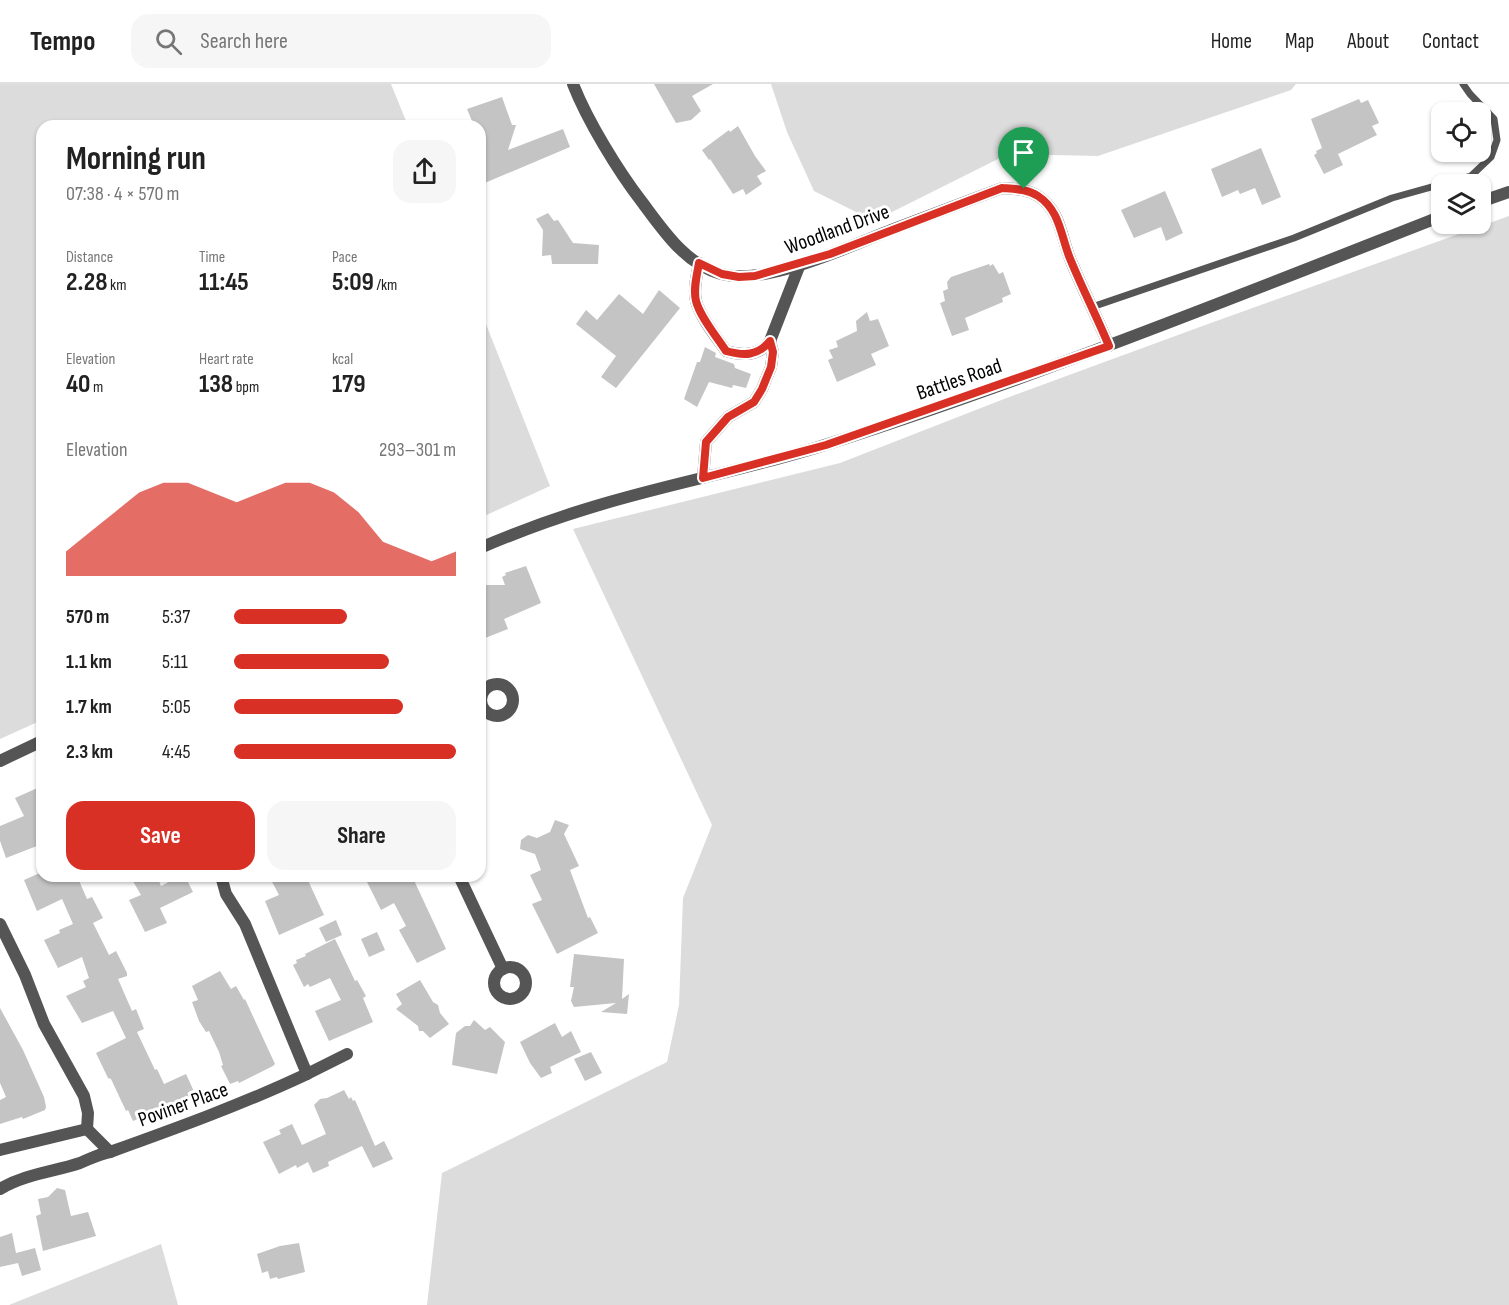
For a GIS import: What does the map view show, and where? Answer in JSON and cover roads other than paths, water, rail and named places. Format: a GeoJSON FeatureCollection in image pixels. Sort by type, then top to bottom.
{"type":"FeatureCollection","features":[{"type":"Feature","properties":{"kind":"street","name":"Woodland Drive"},"geometry":{"type":"LineString","coordinates":[[573,84],[598,133],[635,193],[677,248],[699,263],[722,274],[739,277],[755,276],[801,264],[1002,188],[1024,189],[1038,196],[1051,208],[1060,224],[1070,258],[1109,346]]}},
{"type":"Feature","properties":{"kind":"street"},"geometry":{"type":"LineString","coordinates":[[1491,198],[1509,192]]}},
{"type":"Feature","properties":{"kind":"street","name":"Battles Road"},"geometry":{"type":"LineString","coordinates":[[486,545],[588,508],[826,445],[1109,346],[1431,220]]}},
{"type":"Feature","properties":{"kind":"street"},"geometry":{"type":"LineString","coordinates":[[699,263],[696,301],[703,316],[726,351],[750,355],[764,350],[770,341],[801,264]]}},
{"type":"Feature","properties":{"kind":"street"},"geometry":{"type":"LineString","coordinates":[[703,478],[706,442],[728,417],[754,402],[762,389],[771,367],[773,352],[770,341]]}},
{"type":"Feature","properties":{"kind":"street"},"geometry":{"type":"LineString","coordinates":[[0,761],[36,744]]}},
{"type":"Feature","properties":{"kind":"street"},"geometry":{"type":"LineString","coordinates":[[223,882],[226,894],[245,924],[307,1074]]}},
{"type":"Feature","properties":{"kind":"street"},"geometry":{"type":"LineString","coordinates":[[462,882],[503,969]]}},
{"type":"Feature","properties":{"kind":"street"},"geometry":{"type":"LineString","coordinates":[[0,924],[26,975],[44,1024],[81,1089],[88,1113],[87,1129],[110,1152]]}},
{"type":"Feature","properties":{"kind":"street","name":"Poviner Place"},"geometry":{"type":"LineString","coordinates":[[0,1189],[41,1172],[79,1163],[96,1155],[193,1123],[261,1096],[347,1054]]}},
{"type":"Feature","properties":{"kind":"street"},"geometry":{"type":"LineString","coordinates":[[0,1150],[87,1129]]}},
{"type":"Feature","properties":{"kind":"lane"},"geometry":{"type":"LineString","coordinates":[[1092,307],[1294,238],[1392,198],[1471,177],[1491,157],[1497,140],[1494,119],[1463,84]]}}]}
